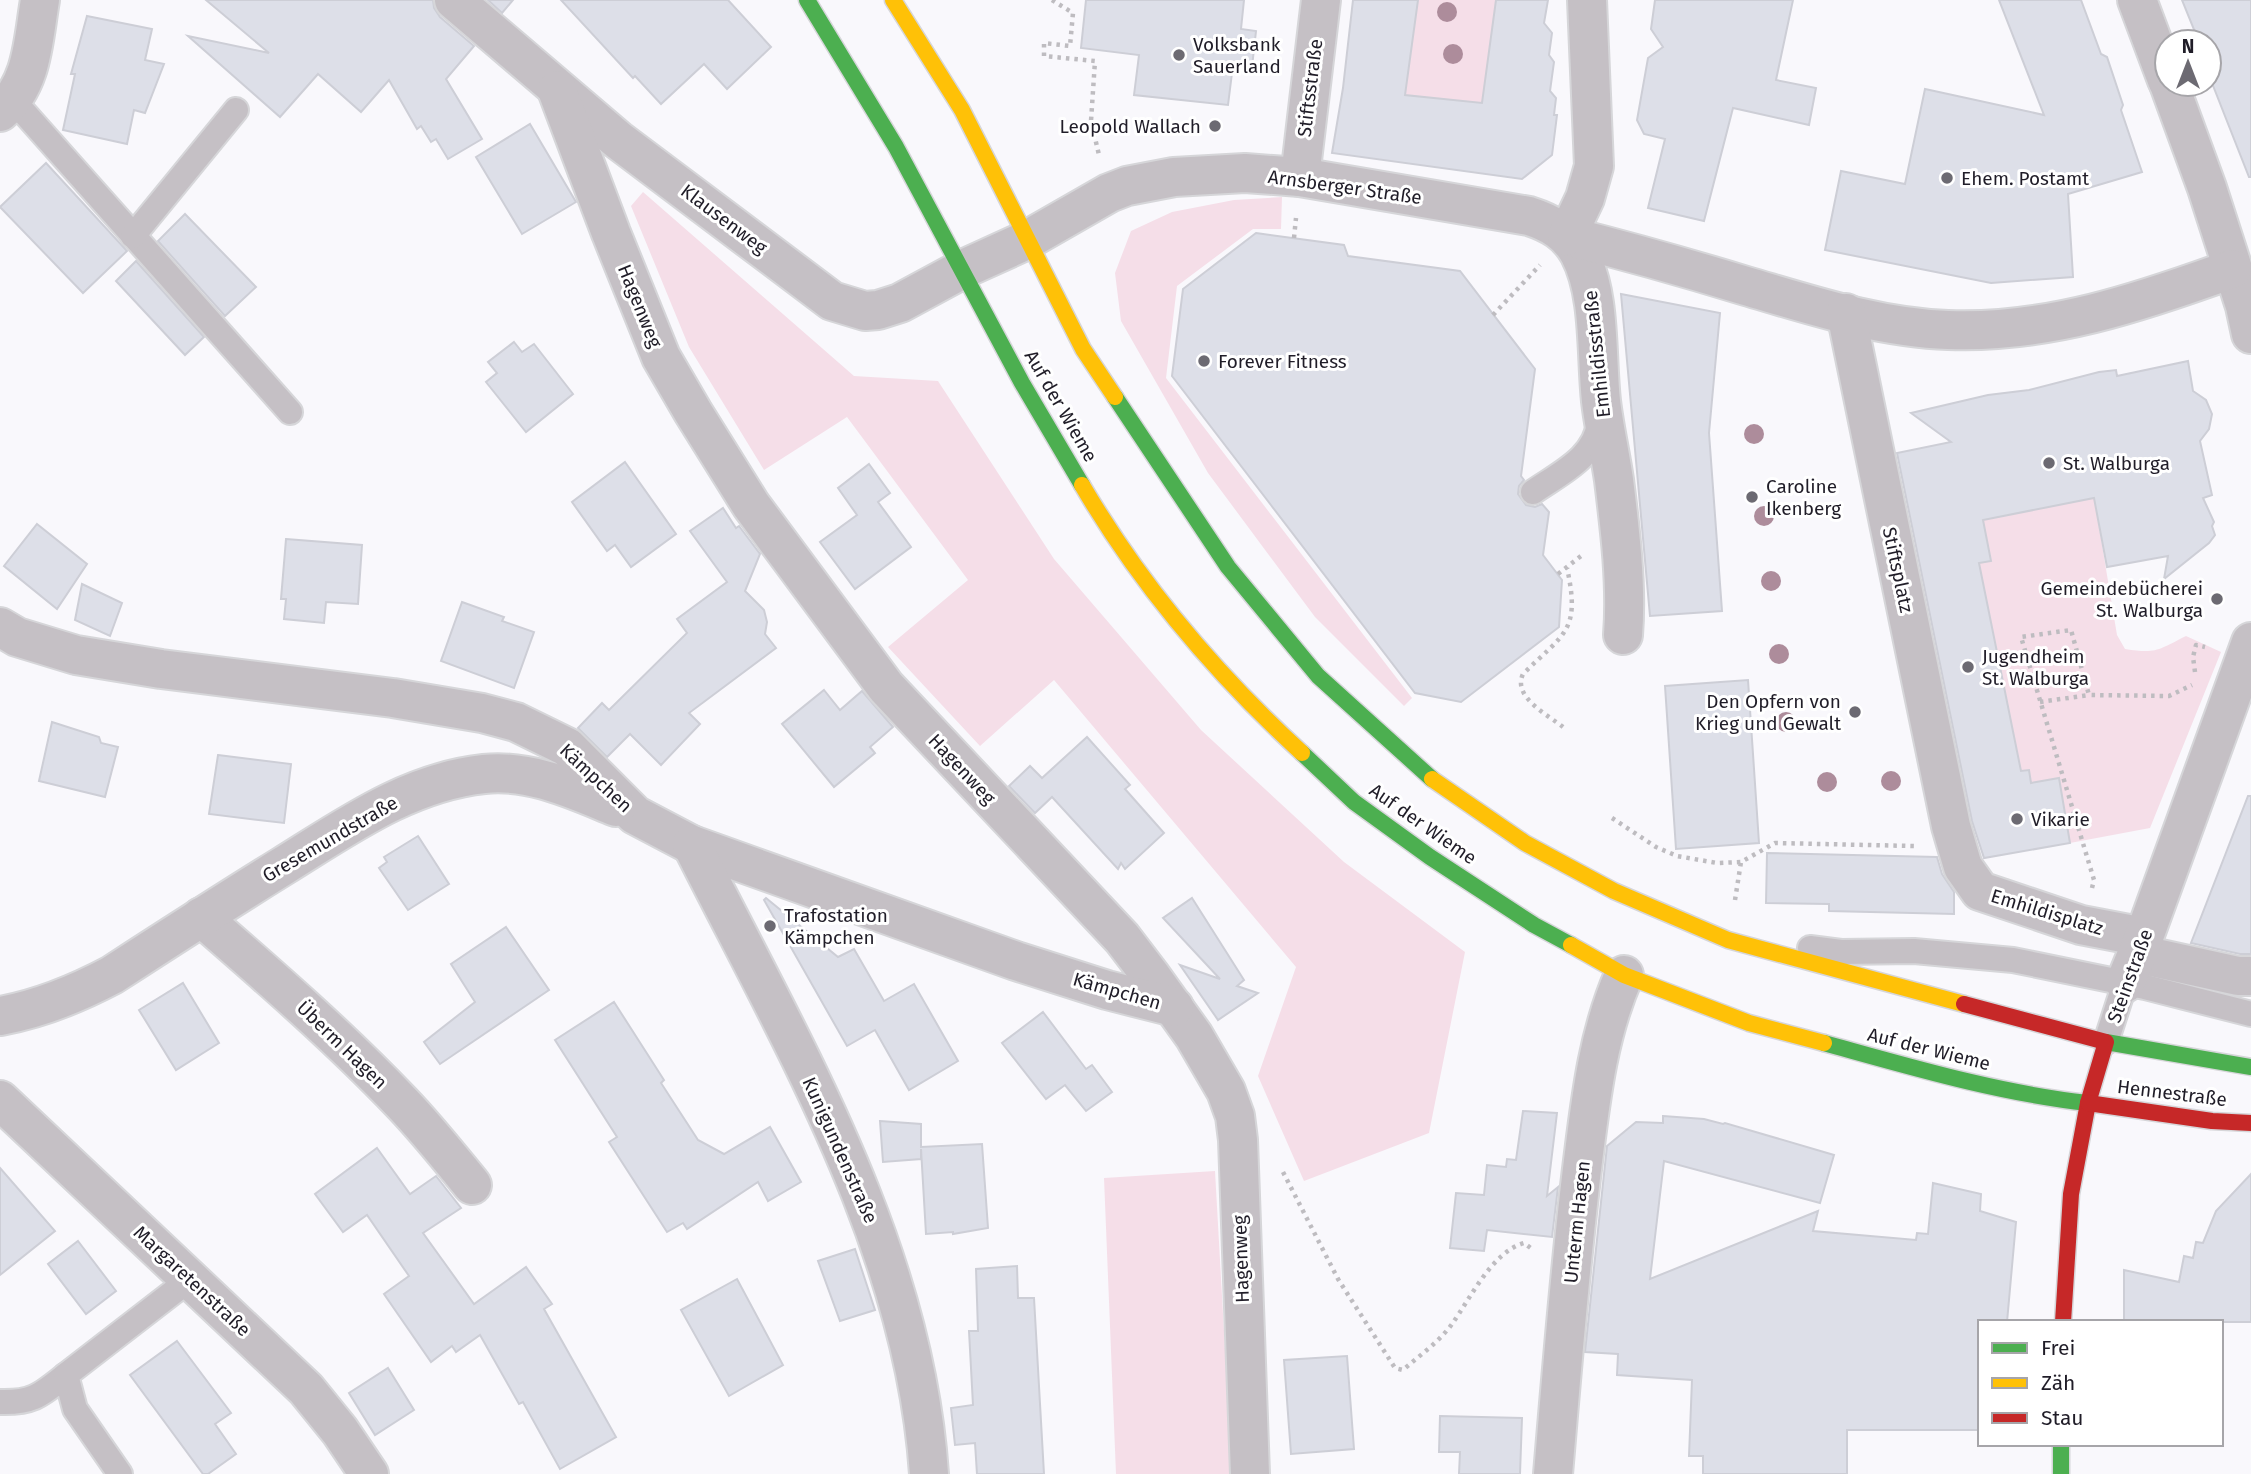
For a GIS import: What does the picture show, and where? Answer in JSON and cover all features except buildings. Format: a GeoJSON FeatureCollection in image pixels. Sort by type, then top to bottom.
{"type":"FeatureCollection","features":[{"type":"Feature","properties":{"kind":"main road"},"geometry":{"type":"LineString","coordinates":[[807,0],[896,147],[961,270]]}},
{"type":"Feature","properties":{"kind":"main road"},"geometry":{"type":"LineString","coordinates":[[893,0],[962,110],[1083,349],[1228,567],[1318,676],[1431,778],[1525,843],[1614,891],[1728,940],[2106,1042]]}},
{"type":"Feature","properties":{"kind":"main road","name":"Auf der Wieme"},"geometry":{"type":"LineString","coordinates":[[961,270],[1022,383],[1099,514],[1181,625],[1272,726],[1354,802],[1430,858],[1534,925],[1624,975],[1749,1023],[1962,1081],[2088,1103]]}},
{"type":"Feature","properties":{"kind":"main road","name":"Hennestraße"},"geometry":{"type":"LineString","coordinates":[[2106,1042],[2251,1067]]}},
{"type":"Feature","properties":{"kind":"main road","name":"Steinstraße"},"geometry":{"type":"LineString","coordinates":[[2063,1320],[2071,1194],[2088,1103],[2106,1042]]}},
{"type":"Feature","properties":{"kind":"main road","name":"Hennestraße"},"geometry":{"type":"LineString","coordinates":[[2088,1103],[2212,1121],[2251,1123]]}},
{"type":"Feature","properties":{"kind":"main road"},"geometry":{"type":"LineString","coordinates":[[2061,1446],[2061,1474]]}},
{"type":"Feature","properties":{"kind":"street"},"geometry":{"type":"LineString","coordinates":[[7,106],[22,86],[29,67],[40,0]]}},
{"type":"Feature","properties":{"kind":"street","name":"Klausenweg"},"geometry":{"type":"LineString","coordinates":[[454,0],[618,140],[832,301],[865,311],[878,310],[900,303],[961,270],[1027,240]]}},
{"type":"Feature","properties":{"kind":"street","name":"Stiftsstraße"},"geometry":{"type":"LineString","coordinates":[[1300,177],[1321,0]]}},
{"type":"Feature","properties":{"kind":"street"},"geometry":{"type":"LineString","coordinates":[[1587,0],[1594,166],[1585,198],[1567,236],[1846,313],[1923,328],[1950,330],[2052,323],[2242,273]]}},
{"type":"Feature","properties":{"kind":"street"},"geometry":{"type":"LineString","coordinates":[[2137,0],[2153,42]]}},
{"type":"Feature","properties":{"kind":"street","name":"Hagenweg"},"geometry":{"type":"LineString","coordinates":[[555,86],[615,246],[661,356],[751,505],[886,687],[1122,938],[1194,1036],[1226,1091],[1235,1116],[1250,1474]]}},
{"type":"Feature","properties":{"kind":"street"},"geometry":{"type":"LineString","coordinates":[[2174,98],[2242,273],[2251,334]]}},
{"type":"Feature","properties":{"kind":"street","name":"Arnsberger Straße"},"geometry":{"type":"LineString","coordinates":[[1027,240],[1109,193],[1127,186],[1174,177],[1245,173],[1300,177],[1529,216],[1557,228],[1567,236]]}},
{"type":"Feature","properties":{"kind":"street","name":"Emhildisstraße"},"geometry":{"type":"LineString","coordinates":[[1567,236],[1581,256],[1592,293],[1601,402],[1614,480],[1625,601],[1623,635]]}},
{"type":"Feature","properties":{"kind":"street","name":"Stiftsplatz"},"geometry":{"type":"LineString","coordinates":[[1846,313],[1954,836]]}},
{"type":"Feature","properties":{"kind":"street","name":"Kämpchen"},"geometry":{"type":"LineString","coordinates":[[0,627],[27,640],[76,655],[393,698],[482,713],[516,722],[567,747],[635,815],[692,845],[1016,961],[1107,990],[1174,1007]]}},
{"type":"Feature","properties":{"kind":"street","name":"Steinstraße"},"geometry":{"type":"LineString","coordinates":[[2136,958],[2251,642]]}},
{"type":"Feature","properties":{"kind":"street","name":"Gresemundstraße"},"geometry":{"type":"LineString","coordinates":[[0,1016],[47,1003],[112,975],[361,817],[416,790],[485,774],[514,775],[553,781],[635,815]]}},
{"type":"Feature","properties":{"kind":"street","name":"Emhildisplatz"},"geometry":{"type":"LineString","coordinates":[[1954,836],[1963,867],[1980,891],[2081,925],[2136,958],[2244,976]]}},
{"type":"Feature","properties":{"kind":"street","name":"Kunigundenstraße"},"geometry":{"type":"LineString","coordinates":[[692,845],[805,1069],[881,1242],[912,1349],[929,1474]]}},
{"type":"Feature","properties":{"kind":"street","name":"Überm Hagen"},"geometry":{"type":"LineString","coordinates":[[201,917],[319,1020],[403,1104],[472,1185]]}},
{"type":"Feature","properties":{"kind":"street","name":"Unterm Hagen"},"geometry":{"type":"LineString","coordinates":[[1553,1474],[1571,1270],[1600,1046],[1610,1006],[1624,975]]}},
{"type":"Feature","properties":{"kind":"street","name":"Margaretenstraße"},"geometry":{"type":"LineString","coordinates":[[0,1100],[306,1389],[340,1430],[369,1474]]}},
{"type":"Feature","properties":{"kind":"lane"},"geometry":{"type":"LineString","coordinates":[[7,106],[133,236],[290,412]]}},
{"type":"Feature","properties":{"kind":"lane"},"geometry":{"type":"LineString","coordinates":[[133,236],[236,110]]}},
{"type":"Feature","properties":{"kind":"lane"},"geometry":{"type":"LineString","coordinates":[[1533,492],[1592,448],[1599,430],[1601,402]]}},
{"type":"Feature","properties":{"kind":"lane"},"geometry":{"type":"LineString","coordinates":[[1728,940],[1841,951],[1914,951],[2014,960],[2136,958],[2251,1014]]}},
{"type":"Feature","properties":{"kind":"lane","name":"Steinstraße"},"geometry":{"type":"LineString","coordinates":[[2106,1042],[2136,958]]}},
{"type":"Feature","properties":{"kind":"lane"},"geometry":{"type":"LineString","coordinates":[[0,1402],[21,1402],[37,1398],[189,1280]]}},
{"type":"Feature","properties":{"kind":"lane"},"geometry":{"type":"LineString","coordinates":[[66,1375],[75,1409],[120,1474]]}},
{"type":"Feature","properties":{"kind":"path"},"geometry":{"type":"LineString","coordinates":[[1052,0],[1073,13],[1070,46],[1044,43],[1044,56],[1095,61],[1091,121],[1109,193]]}},
{"type":"Feature","properties":{"kind":"path"},"geometry":{"type":"LineString","coordinates":[[1493,315],[1567,236]]}},
{"type":"Feature","properties":{"kind":"path"},"geometry":{"type":"LineString","coordinates":[[1558,575],[1579,558]]}},
{"type":"Feature","properties":{"kind":"path"},"geometry":{"type":"LineString","coordinates":[[1563,727],[1531,702],[1522,691],[1520,681],[1523,674],[1563,637],[1569,628],[1572,591],[1567,568]]}},
{"type":"Feature","properties":{"kind":"path"},"geometry":{"type":"LineString","coordinates":[[2081,925],[2094,880],[2021,637],[2071,630],[2089,695]]}},
{"type":"Feature","properties":{"kind":"path"},"geometry":{"type":"LineString","coordinates":[[2040,702],[2089,695],[2169,696],[2196,683],[2193,657],[2196,645],[2213,648]]}},
{"type":"Feature","properties":{"kind":"path"},"geometry":{"type":"LineString","coordinates":[[1612,818],[1656,847],[1677,856],[1717,863],[1741,862],[1775,843],[1954,836]]}},
{"type":"Feature","properties":{"kind":"path"},"geometry":{"type":"LineString","coordinates":[[1282,1171],[1338,1279],[1395,1368],[1399,1370],[1403,1370],[1438,1339],[1480,1279],[1516,1246],[1524,1243],[1545,1261],[1571,1270]]}},
{"type":"Feature","properties":{"kind":"shaded area"},"geometry":{"type":"Polygon","coordinates":[[[1418,0],[1497,0],[1487,105],[1405,95],[1418,0]]]}},
{"type":"Feature","properties":{"kind":"shaded area"},"geometry":{"type":"Polygon","coordinates":[[[643,192],[854,376],[938,381],[1054,559],[1201,730],[1344,862],[1465,952],[1429,1133],[1304,1181],[1258,1076],[1296,967],[1054,680],[980,746],[888,647],[968,580],[847,417],[764,470],[689,347],[631,206],[643,192]]]}},
{"type":"Feature","properties":{"kind":"shaded area"},"geometry":{"type":"Polygon","coordinates":[[[1282,197],[1281,229],[1253,229],[1177,286],[1166,378],[1412,698],[1404,706],[1315,617],[1208,473],[1121,321],[1115,273],[1131,231],[1172,212],[1234,200],[1282,197]]]}},
{"type":"Feature","properties":{"kind":"shaded area"},"geometry":{"type":"Polygon","coordinates":[[[2094,497],[2117,635],[2125,649],[2157,650],[2186,636],[2221,652],[2150,828],[2070,843],[2059,779],[2031,783],[2029,770],[2021,771],[1979,563],[1991,561],[1983,520],[2094,497]]]}},
{"type":"Feature","properties":{"kind":"shaded area"},"geometry":{"type":"Polygon","coordinates":[[[1215,1171],[1232,1474],[1116,1474],[1104,1178],[1215,1171]]]}},
{"type":"Feature","properties":{"kind":"traffic: fast"},"geometry":{"type":"LineString","coordinates":[[807,0],[896,147],[1022,383],[1082,485]]}},
{"type":"Feature","properties":{"kind":"traffic: fast"},"geometry":{"type":"LineString","coordinates":[[1115,397],[1228,567],[1318,676],[1432,779]]}},
{"type":"Feature","properties":{"kind":"traffic: fast"},"geometry":{"type":"LineString","coordinates":[[1302,753],[1354,802],[1430,857],[1534,925],[1571,945]]}},
{"type":"Feature","properties":{"kind":"traffic: fast"},"geometry":{"type":"LineString","coordinates":[[2106,1042],[2251,1067]]}},
{"type":"Feature","properties":{"kind":"traffic: fast"},"geometry":{"type":"LineString","coordinates":[[1824,1043],[1988,1086],[2088,1103]]}},
{"type":"Feature","properties":{"kind":"traffic: fast"},"geometry":{"type":"LineString","coordinates":[[2061,1446],[2061,1474]]}},
{"type":"Feature","properties":{"kind":"traffic: slow"},"geometry":{"type":"LineString","coordinates":[[893,0],[962,110],[1083,349],[1115,397]]}},
{"type":"Feature","properties":{"kind":"traffic: slow"},"geometry":{"type":"LineString","coordinates":[[1082,485],[1129,558],[1182,627],[1240,692],[1302,753]]}},
{"type":"Feature","properties":{"kind":"traffic: slow"},"geometry":{"type":"LineString","coordinates":[[1432,779],[1525,843],[1614,891],[1728,940],[1964,1004]]}},
{"type":"Feature","properties":{"kind":"traffic: slow"},"geometry":{"type":"LineString","coordinates":[[1571,945],[1624,975],[1749,1023],[1824,1043]]}},
{"type":"Feature","properties":{"kind":"traffic: jam"},"geometry":{"type":"LineString","coordinates":[[1964,1004],[2106,1042],[2088,1103],[2071,1194],[2063,1320]]}},
{"type":"Feature","properties":{"kind":"traffic: jam"},"geometry":{"type":"LineString","coordinates":[[2088,1103],[2212,1121],[2251,1123]]}},
{"type":"Feature","properties":{"kind":"place","name":"Volksbank Sauerland"},"geometry":{"type":"Point","coordinates":[1179,55]}},
{"type":"Feature","properties":{"kind":"place","name":"Leopold Wallach"},"geometry":{"type":"Point","coordinates":[1215,126]}},
{"type":"Feature","properties":{"kind":"place","name":"Ehem. Postamt"},"geometry":{"type":"Point","coordinates":[1947,178]}},
{"type":"Feature","properties":{"kind":"place","name":"Forever Fitness"},"geometry":{"type":"Point","coordinates":[1204,361]}},
{"type":"Feature","properties":{"kind":"place","name":"St. Walburga"},"geometry":{"type":"Point","coordinates":[2049,463]}},
{"type":"Feature","properties":{"kind":"place","name":"Caroline Ikenberg"},"geometry":{"type":"Point","coordinates":[1752,497]}},
{"type":"Feature","properties":{"kind":"place","name":"Gemeindebücherei St. Walburga"},"geometry":{"type":"Point","coordinates":[2217,599]}},
{"type":"Feature","properties":{"kind":"place","name":"Jugendheim St. Walburga"},"geometry":{"type":"Point","coordinates":[1968,667]}},
{"type":"Feature","properties":{"kind":"place","name":"Den Opfern von Krieg und Gewalt"},"geometry":{"type":"Point","coordinates":[1855,712]}},
{"type":"Feature","properties":{"kind":"place","name":"Vikarie"},"geometry":{"type":"Point","coordinates":[2017,819]}},
{"type":"Feature","properties":{"kind":"place","name":"Trafostation Kämpchen"},"geometry":{"type":"Point","coordinates":[770,926]}}]}
